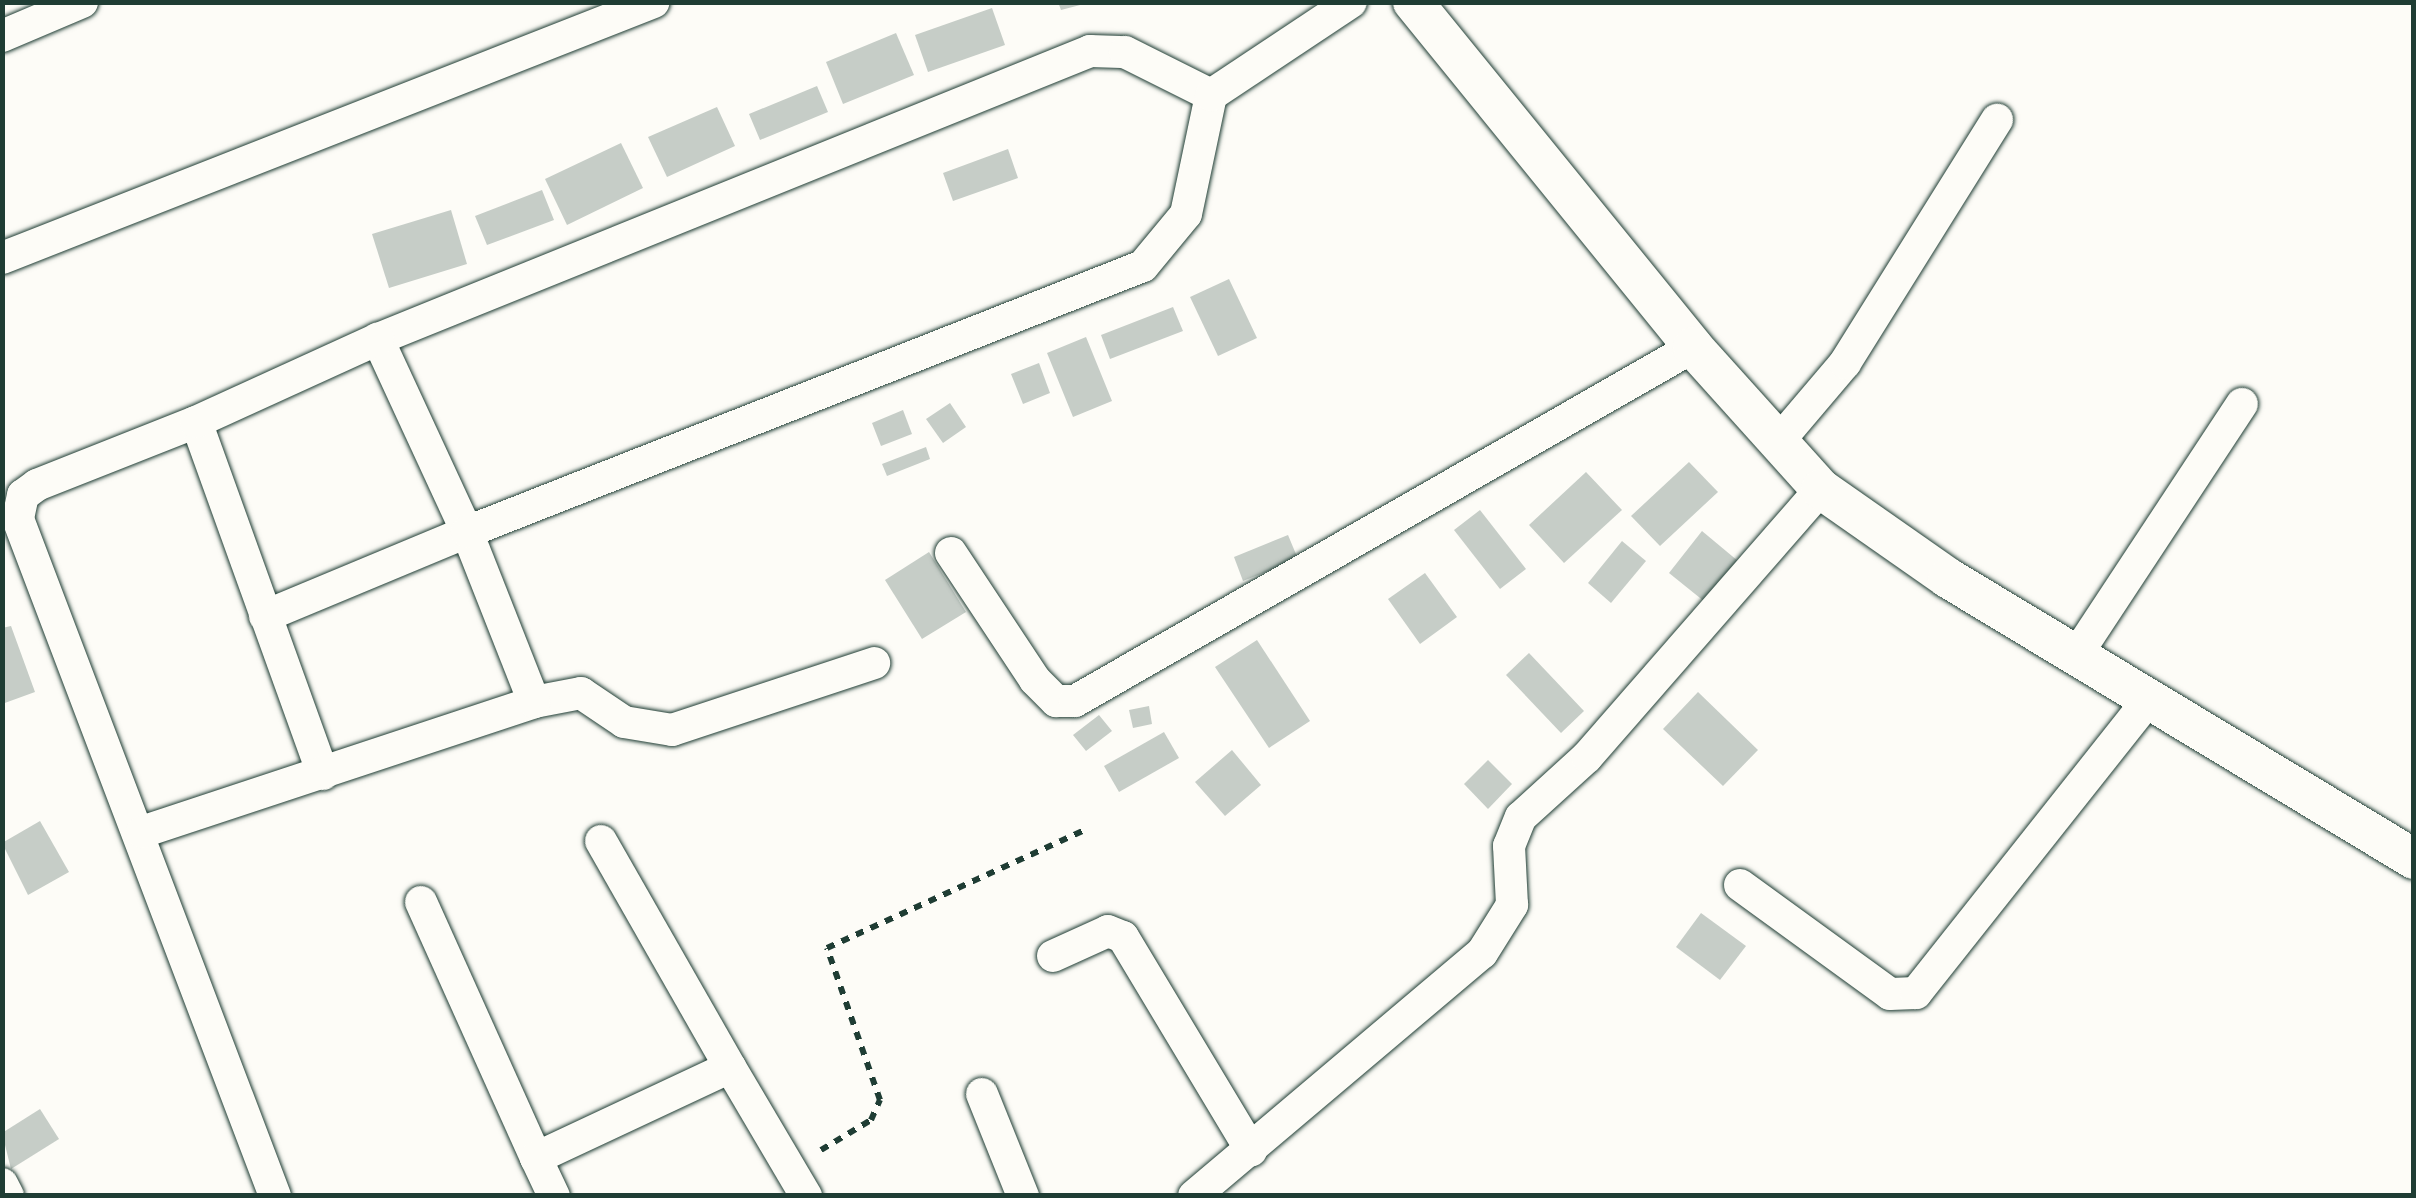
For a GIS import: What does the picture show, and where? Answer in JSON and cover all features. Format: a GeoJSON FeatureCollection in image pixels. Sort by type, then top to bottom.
{"type":"FeatureCollection","features":[{"type":"Feature","properties":{"kind":"street"},"geometry":{"type":"LineString","coordinates":[[2,36],[82,2]]}},
{"type":"Feature","properties":{"kind":"street"},"geometry":{"type":"LineString","coordinates":[[2,258],[654,2]]}},
{"type":"Feature","properties":{"kind":"street"},"geometry":{"type":"LineString","coordinates":[[266,616],[466,532],[1144,266],[1186,214],[1211,95],[1351,2]]}},
{"type":"Feature","properties":{"kind":"street"},"geometry":{"type":"LineString","coordinates":[[1412,2],[1693,347],[1822,489],[1948,578],[2079,651],[2414,859]]}},
{"type":"Feature","properties":{"kind":"street"},"geometry":{"type":"LineString","coordinates":[[276,1196],[142,832],[25,542],[18,504],[37,486],[196,422],[378,339],[1090,51],[1125,52],[1211,95]]}},
{"type":"Feature","properties":{"kind":"street"},"geometry":{"type":"LineString","coordinates":[[1778,442],[1845,363],[1997,120]]}},
{"type":"Feature","properties":{"kind":"street"},"geometry":{"type":"LineString","coordinates":[[378,339],[466,532],[534,702]]}},
{"type":"Feature","properties":{"kind":"street"},"geometry":{"type":"LineString","coordinates":[[951,553],[1035,680],[1056,701],[1075,701],[1693,347]]}},
{"type":"Feature","properties":{"kind":"street"},"geometry":{"type":"LineString","coordinates":[[2079,651],[2242,404]]}},
{"type":"Feature","properties":{"kind":"street"},"geometry":{"type":"LineString","coordinates":[[196,422],[323,774]]}},
{"type":"Feature","properties":{"kind":"street"},"geometry":{"type":"LineString","coordinates":[[1194,1196],[1493,940],[1512,905],[1509,846],[1521,816],[1586,757],[1822,489]]}},
{"type":"Feature","properties":{"kind":"street"},"geometry":{"type":"LineString","coordinates":[[142,832],[534,702],[582,692],[624,722],[672,730],[874,664]]}},
{"type":"Feature","properties":{"kind":"street"},"geometry":{"type":"LineString","coordinates":[[1740,885],[1890,994],[1916,993],[2151,697]]}},
{"type":"Feature","properties":{"kind":"street"},"geometry":{"type":"LineString","coordinates":[[600,841],[798,1182]]}},
{"type":"Feature","properties":{"kind":"street"},"geometry":{"type":"LineString","coordinates":[[421,902],[554,1196]]}},
{"type":"Feature","properties":{"kind":"street"},"geometry":{"type":"LineString","coordinates":[[1053,956],[1108,931],[1124,937],[1251,1150]]}},
{"type":"Feature","properties":{"kind":"street"},"geometry":{"type":"LineString","coordinates":[[536,1158],[730,1066]]}},
{"type":"Feature","properties":{"kind":"street"},"geometry":{"type":"LineString","coordinates":[[982,1094],[1023,1196]]}},
{"type":"Feature","properties":{"kind":"street"},"geometry":{"type":"LineString","coordinates":[[2,1184],[8,1196]]}},
{"type":"Feature","properties":{"kind":"path"},"geometry":{"type":"LineString","coordinates":[[798,1182],[878,1112],[828,948],[1086,830]]}},
{"type":"Feature","properties":{"kind":"building"},"geometry":{"type":"Polygon","coordinates":[[[1058,2],[1084,2],[1084,4],[1061,10],[1058,2]]]}},
{"type":"Feature","properties":{"kind":"building"},"geometry":{"type":"Polygon","coordinates":[[[992,8],[1005,45],[928,72],[915,35],[992,8]]]}},
{"type":"Feature","properties":{"kind":"building"},"geometry":{"type":"Polygon","coordinates":[[[896,33],[914,75],[843,104],[826,62],[896,33]]]}},
{"type":"Feature","properties":{"kind":"building"},"geometry":{"type":"Polygon","coordinates":[[[817,86],[828,112],[760,140],[749,114],[817,86]]]}},
{"type":"Feature","properties":{"kind":"building"},"geometry":{"type":"Polygon","coordinates":[[[717,107],[735,146],[667,177],[648,137],[717,107]]]}},
{"type":"Feature","properties":{"kind":"building"},"geometry":{"type":"Polygon","coordinates":[[[621,143],[643,188],[567,225],[545,179],[621,143]]]}},
{"type":"Feature","properties":{"kind":"building"},"geometry":{"type":"Polygon","coordinates":[[[1008,149],[1018,178],[953,201],[943,173],[1008,149]]]}},
{"type":"Feature","properties":{"kind":"building"},"geometry":{"type":"Polygon","coordinates":[[[542,190],[554,220],[487,245],[475,216],[542,190]]]}},
{"type":"Feature","properties":{"kind":"building"},"geometry":{"type":"Polygon","coordinates":[[[451,210],[467,264],[389,288],[372,234],[451,210]]]}},
{"type":"Feature","properties":{"kind":"building"},"geometry":{"type":"Polygon","coordinates":[[[1229,279],[1257,338],[1218,356],[1190,297],[1229,279]]]}},
{"type":"Feature","properties":{"kind":"building"},"geometry":{"type":"Polygon","coordinates":[[[1173,307],[1183,331],[1110,359],[1101,335],[1173,307]]]}},
{"type":"Feature","properties":{"kind":"building"},"geometry":{"type":"Polygon","coordinates":[[[1086,337],[1112,401],[1073,417],[1047,353],[1086,337]]]}},
{"type":"Feature","properties":{"kind":"building"},"geometry":{"type":"Polygon","coordinates":[[[1039,363],[1050,393],[1023,404],[1011,374],[1039,363]]]}},
{"type":"Feature","properties":{"kind":"building"},"geometry":{"type":"Polygon","coordinates":[[[950,403],[966,427],[943,443],[926,419],[950,403]]]}},
{"type":"Feature","properties":{"kind":"building"},"geometry":{"type":"Polygon","coordinates":[[[903,410],[912,434],[881,446],[872,423],[903,410]]]}},
{"type":"Feature","properties":{"kind":"building"},"geometry":{"type":"Polygon","coordinates":[[[926,447],[930,459],[887,476],[882,464],[926,447]]]}},
{"type":"Feature","properties":{"kind":"building"},"geometry":{"type":"Polygon","coordinates":[[[1689,462],[1718,492],[1660,546],[1631,516],[1689,462]]]}},
{"type":"Feature","properties":{"kind":"building"},"geometry":{"type":"Polygon","coordinates":[[[1586,472],[1622,510],[1564,563],[1529,525],[1586,472]]]}},
{"type":"Feature","properties":{"kind":"building"},"geometry":{"type":"Polygon","coordinates":[[[1480,510],[1526,569],[1500,589],[1454,530],[1480,510]]]}},
{"type":"Feature","properties":{"kind":"building"},"geometry":{"type":"Polygon","coordinates":[[[1702,531],[1738,561],[1705,602],[1669,573],[1702,531]]]}},
{"type":"Feature","properties":{"kind":"building"},"geometry":{"type":"Polygon","coordinates":[[[1288,535],[1298,559],[1243,581],[1234,557],[1288,535]]]}},
{"type":"Feature","properties":{"kind":"building"},"geometry":{"type":"Polygon","coordinates":[[[1622,541],[1646,561],[1611,603],[1588,583],[1622,541]]]}},
{"type":"Feature","properties":{"kind":"building"},"geometry":{"type":"Polygon","coordinates":[[[929,552],[966,612],[922,639],[885,580],[929,552]]]}},
{"type":"Feature","properties":{"kind":"building"},"geometry":{"type":"Polygon","coordinates":[[[1425,573],[1457,617],[1420,644],[1388,599],[1425,573]]]}},
{"type":"Feature","properties":{"kind":"building"},"geometry":{"type":"Polygon","coordinates":[[[11,626],[35,692],[2,704],[2,628],[11,626]]]}},
{"type":"Feature","properties":{"kind":"building"},"geometry":{"type":"Polygon","coordinates":[[[1257,640],[1310,721],[1269,748],[1215,667],[1257,640]]]}},
{"type":"Feature","properties":{"kind":"building"},"geometry":{"type":"Polygon","coordinates":[[[1529,653],[1584,711],[1561,733],[1506,675],[1529,653]]]}},
{"type":"Feature","properties":{"kind":"building"},"geometry":{"type":"Polygon","coordinates":[[[1698,692],[1758,750],[1723,786],[1663,729],[1698,692]]]}},
{"type":"Feature","properties":{"kind":"building"},"geometry":{"type":"Polygon","coordinates":[[[1149,706],[1152,724],[1133,728],[1129,710],[1149,706]]]}},
{"type":"Feature","properties":{"kind":"building"},"geometry":{"type":"Polygon","coordinates":[[[1099,715],[1112,731],[1086,751],[1073,735],[1099,715]]]}},
{"type":"Feature","properties":{"kind":"building"},"geometry":{"type":"Polygon","coordinates":[[[1164,732],[1179,758],[1119,792],[1104,766],[1164,732]]]}},
{"type":"Feature","properties":{"kind":"building"},"geometry":{"type":"Polygon","coordinates":[[[1232,750],[1261,785],[1225,816],[1195,782],[1232,750]]]}},
{"type":"Feature","properties":{"kind":"building"},"geometry":{"type":"Polygon","coordinates":[[[1488,760],[1512,784],[1488,809],[1464,784],[1488,760]]]}},
{"type":"Feature","properties":{"kind":"building"},"geometry":{"type":"Polygon","coordinates":[[[40,821],[69,872],[28,895],[2,843],[40,821]]]}},
{"type":"Feature","properties":{"kind":"building"},"geometry":{"type":"Polygon","coordinates":[[[1701,913],[1746,946],[1720,980],[1676,947],[1701,913]]]}},
{"type":"Feature","properties":{"kind":"building"},"geometry":{"type":"Polygon","coordinates":[[[40,1109],[59,1139],[11,1169],[2,1133],[40,1109]]]}}]}
